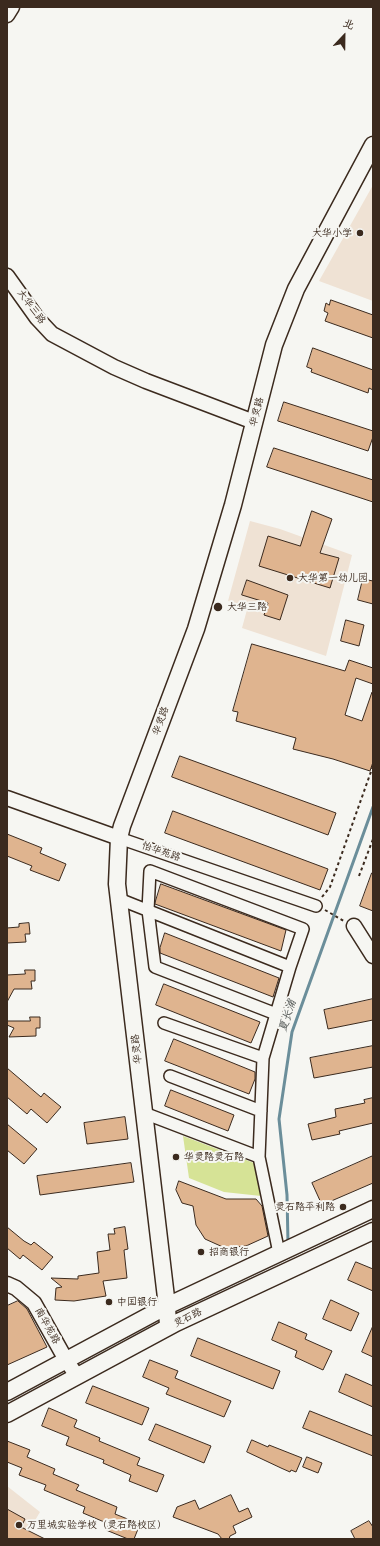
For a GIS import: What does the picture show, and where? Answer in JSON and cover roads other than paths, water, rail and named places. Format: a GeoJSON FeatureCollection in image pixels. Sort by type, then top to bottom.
{"type":"FeatureCollection","features":[{"type":"Feature","properties":{"kind":"main road","name":"华灵路"},"geometry":{"type":"LineString","coordinates":[[168,1327],[168,1306],[117,884],[119,838],[122,826],[196,629],[233,505],[274,345],[296,289],[373,145]]}},
{"type":"Feature","properties":{"kind":"main road","name":"灵石路"},"geometry":{"type":"LineString","coordinates":[[7,1392],[168,1306],[373,1210]]}},
{"type":"Feature","properties":{"kind":"main road","name":"灵石路"},"geometry":{"type":"LineString","coordinates":[[7,1414],[168,1327],[373,1231]]}},
{"type":"Feature","properties":{"kind":"street"},"geometry":{"type":"LineString","coordinates":[[7,15],[12,7]]}},
{"type":"Feature","properties":{"kind":"street","name":"大华三路"},"geometry":{"type":"LineString","coordinates":[[7,276],[37,318],[52,334],[114,367],[146,381],[254,422]]}},
{"type":"Feature","properties":{"kind":"street","name":"怡华苑路"},"geometry":{"type":"LineString","coordinates":[[7,798],[316,906]]}},
{"type":"Feature","properties":{"kind":"street"},"geometry":{"type":"LineString","coordinates":[[276,1014],[155,967],[148,910],[150,871],[303,929],[263,1058],[259,1157],[280,1253]]}},
{"type":"Feature","properties":{"kind":"street"},"geometry":{"type":"LineString","coordinates":[[119,899],[290,967]]}},
{"type":"Feature","properties":{"kind":"street"},"geometry":{"type":"LineString","coordinates":[[354,926],[373,956]]}},
{"type":"Feature","properties":{"kind":"street"},"geometry":{"type":"LineString","coordinates":[[164,1023],[263,1058]]}},
{"type":"Feature","properties":{"kind":"street"},"geometry":{"type":"LineString","coordinates":[[170,1076],[261,1111]]}},
{"type":"Feature","properties":{"kind":"street"},"geometry":{"type":"LineString","coordinates":[[144,1113],[259,1157]]}},
{"type":"Feature","properties":{"kind":"street","name":"南华苑路"},"geometry":{"type":"LineString","coordinates":[[7,1284],[16,1288],[34,1303],[66,1360],[77,1376]]}},
{"type":"Feature","properties":{"kind":"waterway","name":"夏长浦"},"geometry":{"type":"LineString","coordinates":[[288,1243],[287,1195],[279,1119],[292,1032],[373,807]]}},
{"type":"Feature","properties":{"kind":"place","name":"大华小学"},"geometry":{"type":"Point","coordinates":[360,233]}},
{"type":"Feature","properties":{"kind":"place","name":"大华第一幼儿园"},"geometry":{"type":"Point","coordinates":[290,578]}},
{"type":"Feature","properties":{"kind":"place","name":"大华三路"},"geometry":{"type":"Point","coordinates":[218,607]}},
{"type":"Feature","properties":{"kind":"place","name":"华灵路灵石路"},"geometry":{"type":"Point","coordinates":[176,1157]}},
{"type":"Feature","properties":{"kind":"place","name":"灵石路平利路"},"geometry":{"type":"Point","coordinates":[343,1207]}},
{"type":"Feature","properties":{"kind":"place","name":"招商银行"},"geometry":{"type":"Point","coordinates":[201,1252]}},
{"type":"Feature","properties":{"kind":"place","name":"中国银行"},"geometry":{"type":"Point","coordinates":[109,1302]}},
{"type":"Feature","properties":{"kind":"place","name":"万里城实验学校（灵石路校区）"},"geometry":{"type":"Point","coordinates":[19,1525]}}]}
